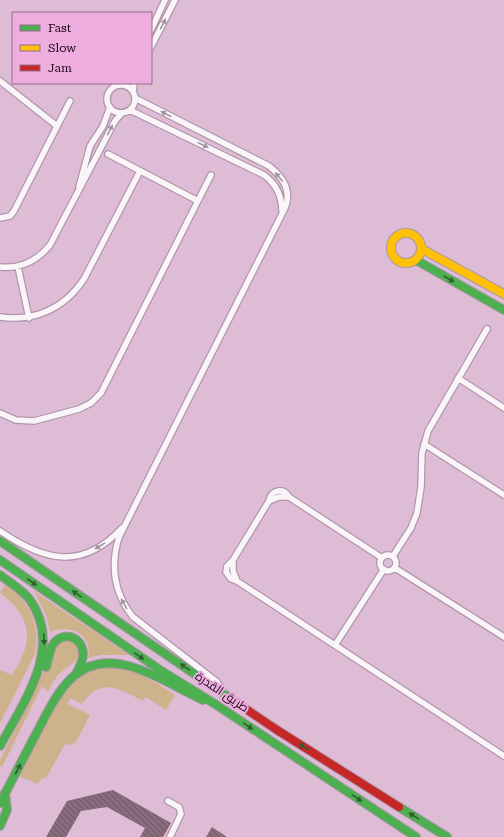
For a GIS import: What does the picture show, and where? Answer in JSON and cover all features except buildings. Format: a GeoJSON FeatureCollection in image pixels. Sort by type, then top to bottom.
{"type":"FeatureCollection","features":[{"type":"Feature","properties":{"kind":"main road"},"geometry":{"type":"LineString","coordinates":[[408,232],[420,240],[422,249],[416,260],[407,263],[398,261],[390,249],[392,240],[399,234],[408,232]]}},
{"type":"Feature","properties":{"kind":"main road"},"geometry":{"type":"LineString","coordinates":[[422,249],[504,294]]}},
{"type":"Feature","properties":{"kind":"main road"},"geometry":{"type":"LineString","coordinates":[[416,260],[504,310]]}},
{"type":"Feature","properties":{"kind":"main road","name":"طريق القدرة"},"geometry":{"type":"LineString","coordinates":[[0,541],[277,730],[447,837]]}},
{"type":"Feature","properties":{"kind":"main road","name":"طريق القدرة"},"geometry":{"type":"LineString","coordinates":[[0,560],[163,672],[215,704],[416,837]]}},
{"type":"Feature","properties":{"kind":"main road"},"geometry":{"type":"LineString","coordinates":[[0,575],[26,595],[31,601],[39,616],[43,632],[44,648],[41,665],[35,680],[0,746]]}},
{"type":"Feature","properties":{"kind":"main road"},"geometry":{"type":"LineString","coordinates":[[35,680],[44,672],[52,645],[58,639],[65,636],[77,640],[84,649],[82,664],[77,673]]}},
{"type":"Feature","properties":{"kind":"main road"},"geometry":{"type":"LineString","coordinates":[[0,803],[53,698],[63,684],[77,673],[98,664],[129,664],[150,673],[182,691],[215,704]]}},
{"type":"Feature","properties":{"kind":"main road"},"geometry":{"type":"LineString","coordinates":[[0,826],[7,810],[6,793]]}},
{"type":"Feature","properties":{"kind":"street"},"geometry":{"type":"LineString","coordinates":[[152,28],[165,0]]}},
{"type":"Feature","properties":{"kind":"street"},"geometry":{"type":"LineString","coordinates":[[152,45],[174,0]]}},
{"type":"Feature","properties":{"kind":"street"},"geometry":{"type":"LineString","coordinates":[[0,81],[57,126]]}},
{"type":"Feature","properties":{"kind":"street"},"geometry":{"type":"LineString","coordinates":[[122,113],[113,111],[107,99],[110,91],[123,84],[134,95],[274,170],[282,179],[288,192],[288,200],[119,537],[114,558],[115,579],[121,599],[126,608],[141,624],[217,682],[225,694]]}},
{"type":"Feature","properties":{"kind":"street"},"geometry":{"type":"LineString","coordinates":[[0,267],[18,267],[36,259],[47,249],[115,121],[122,113],[130,110],[134,105],[134,84]]}},
{"type":"Feature","properties":{"kind":"street"},"geometry":{"type":"LineString","coordinates":[[0,218],[7,218],[12,214],[70,101]]}},
{"type":"Feature","properties":{"kind":"street"},"geometry":{"type":"LineString","coordinates":[[78,189],[90,146],[103,126],[110,107]]}},
{"type":"Feature","properties":{"kind":"street"},"geometry":{"type":"LineString","coordinates":[[130,110],[264,175],[273,183],[280,194],[282,212]]}},
{"type":"Feature","properties":{"kind":"street"},"geometry":{"type":"LineString","coordinates":[[90,146],[100,150]]}},
{"type":"Feature","properties":{"kind":"street"},"geometry":{"type":"LineString","coordinates":[[108,154],[198,201]]}},
{"type":"Feature","properties":{"kind":"street"},"geometry":{"type":"LineString","coordinates":[[0,317],[29,318],[58,306],[79,287],[140,171]]}},
{"type":"Feature","properties":{"kind":"street"},"geometry":{"type":"LineString","coordinates":[[0,412],[16,420],[34,421],[79,409],[97,398],[105,387],[211,175]]}},
{"type":"Feature","properties":{"kind":"street"},"geometry":{"type":"LineString","coordinates":[[18,267],[29,318]]}},
{"type":"Feature","properties":{"kind":"street"},"geometry":{"type":"LineString","coordinates":[[393,556],[411,528],[417,513],[420,497],[421,461],[424,444],[431,425],[486,329]]}},
{"type":"Feature","properties":{"kind":"street"},"geometry":{"type":"LineString","coordinates":[[458,378],[504,408]]}},
{"type":"Feature","properties":{"kind":"street"},"geometry":{"type":"LineString","coordinates":[[424,444],[504,495]]}},
{"type":"Feature","properties":{"kind":"street"},"geometry":{"type":"LineString","coordinates":[[382,558],[289,497],[283,491],[277,491],[271,496],[269,502],[233,560],[228,564],[226,572],[229,577],[504,756]]}},
{"type":"Feature","properties":{"kind":"street"},"geometry":{"type":"LineString","coordinates":[[0,531],[37,553],[68,557],[83,554],[98,548],[114,535],[128,520]]}},
{"type":"Feature","properties":{"kind":"street"},"geometry":{"type":"LineString","coordinates":[[382,558],[386,556],[393,556]]}},
{"type":"Feature","properties":{"kind":"street"},"geometry":{"type":"LineString","coordinates":[[393,556],[396,562],[395,568]]}},
{"type":"Feature","properties":{"kind":"street"},"geometry":{"type":"LineString","coordinates":[[382,558],[381,566],[384,570]]}},
{"type":"Feature","properties":{"kind":"street"},"geometry":{"type":"LineString","coordinates":[[384,570],[390,571],[395,568]]}},
{"type":"Feature","properties":{"kind":"street"},"geometry":{"type":"LineString","coordinates":[[395,568],[504,637]]}},
{"type":"Feature","properties":{"kind":"street"},"geometry":{"type":"LineString","coordinates":[[335,645],[384,570]]}},
{"type":"Feature","properties":{"kind":"street"},"geometry":{"type":"LineString","coordinates":[[168,801],[179,807],[181,814],[170,837]]}},
{"type":"Feature","properties":{"kind":"shaded area"},"geometry":{"type":"Polygon","coordinates":[[[5,585],[21,598],[32,615],[35,624],[36,644],[35,654],[0,723],[0,670],[12,675],[24,652],[27,641],[27,631],[19,611],[0,593],[5,585]]]}},
{"type":"Feature","properties":{"kind":"shaded area"},"geometry":{"type":"Polygon","coordinates":[[[34,591],[129,655],[101,655],[88,658],[89,650],[87,643],[78,633],[65,629],[50,632],[46,615],[34,591]]]}},
{"type":"Feature","properties":{"kind":"shaded area"},"geometry":{"type":"Polygon","coordinates":[[[70,639],[78,646],[78,656],[76,660],[58,675],[48,692],[42,686],[2,767],[0,766],[0,760],[59,640],[70,639]]]}},
{"type":"Feature","properties":{"kind":"shaded area"},"geometry":{"type":"Polygon","coordinates":[[[112,666],[137,673],[175,695],[166,710],[146,697],[143,701],[126,692],[111,688],[96,690],[89,695],[82,704],[70,698],[68,704],[90,715],[76,742],[70,745],[65,744],[46,778],[41,779],[38,784],[19,776],[61,693],[76,678],[98,669],[112,666]]]}},
{"type":"Feature","properties":{"kind":"traffic: fast"},"geometry":{"type":"LineString","coordinates":[[416,260],[504,310]]}},
{"type":"Feature","properties":{"kind":"traffic: fast"},"geometry":{"type":"LineString","coordinates":[[0,541],[234,701]]}},
{"type":"Feature","properties":{"kind":"traffic: fast"},"geometry":{"type":"LineString","coordinates":[[0,560],[163,672],[215,704],[416,837]]}},
{"type":"Feature","properties":{"kind":"traffic: fast"},"geometry":{"type":"LineString","coordinates":[[0,575],[20,590],[30,600],[39,618],[43,637],[42,656],[29,694],[0,746]]}},
{"type":"Feature","properties":{"kind":"traffic: fast"},"geometry":{"type":"LineString","coordinates":[[46,667],[52,645],[58,639],[68,637],[77,640],[82,648],[82,659],[77,672]]}},
{"type":"Feature","properties":{"kind":"traffic: fast"},"geometry":{"type":"LineString","coordinates":[[0,803],[59,692],[69,680],[81,671],[94,665],[110,663],[129,666],[158,677],[203,700]]}},
{"type":"Feature","properties":{"kind":"traffic: fast"},"geometry":{"type":"LineString","coordinates":[[0,826],[7,810],[5,793]]}},
{"type":"Feature","properties":{"kind":"traffic: fast"},"geometry":{"type":"LineString","coordinates":[[399,807],[447,837]]}},
{"type":"Feature","properties":{"kind":"traffic: slow"},"geometry":{"type":"LineString","coordinates":[[406,233],[417,237],[421,248],[417,259],[406,263],[395,259],[391,248],[395,237],[406,233]]}},
{"type":"Feature","properties":{"kind":"traffic: slow"},"geometry":{"type":"LineString","coordinates":[[422,249],[504,294]]}},
{"type":"Feature","properties":{"kind":"traffic: jam"},"geometry":{"type":"LineString","coordinates":[[234,701],[399,807]]}}]}
